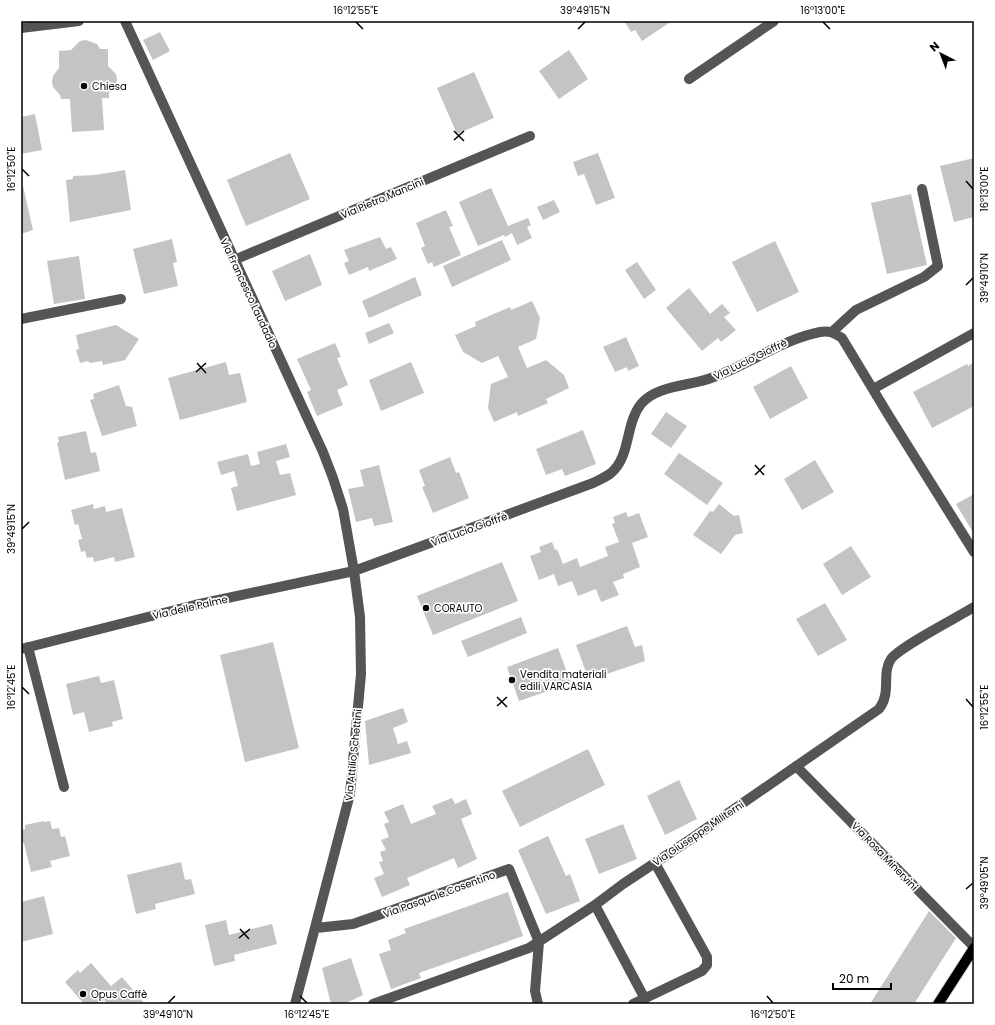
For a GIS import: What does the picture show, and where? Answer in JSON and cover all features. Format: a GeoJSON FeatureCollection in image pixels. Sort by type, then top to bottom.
{"type":"FeatureCollection","features":[{"type":"Feature","properties":{"kind":"main road"},"geometry":{"type":"LineString","coordinates":[[938,1004],[974,948]]}},
{"type":"Feature","properties":{"kind":"street"},"geometry":{"type":"LineString","coordinates":[[21,28],[79,21]]}},
{"type":"Feature","properties":{"kind":"street","name":"Via Francesco Laudadio"},"geometry":{"type":"LineString","coordinates":[[125,21],[334,478],[343,509],[354,571]]}},
{"type":"Feature","properties":{"kind":"street"},"geometry":{"type":"LineString","coordinates":[[689,79],[774,21]]}},
{"type":"Feature","properties":{"kind":"street","name":"Via Pietro Mancini"},"geometry":{"type":"LineString","coordinates":[[234,260],[530,136]]}},
{"type":"Feature","properties":{"kind":"street"},"geometry":{"type":"LineString","coordinates":[[922,189],[938,266],[924,277],[856,310],[832,332],[842,338],[974,552]]}},
{"type":"Feature","properties":{"kind":"street"},"geometry":{"type":"LineString","coordinates":[[21,319],[121,299]]}},
{"type":"Feature","properties":{"kind":"street","name":"Via Lucio Gioffrè"},"geometry":{"type":"LineString","coordinates":[[354,571],[593,483],[611,473],[619,465],[632,421],[642,404],[653,395],[712,378],[796,338],[822,332],[832,332]]}},
{"type":"Feature","properties":{"kind":"street"},"geometry":{"type":"LineString","coordinates":[[873,389],[974,333]]}},
{"type":"Feature","properties":{"kind":"street","name":"Via delle Palme"},"geometry":{"type":"LineString","coordinates":[[64,787],[24,648],[195,605],[354,571]]}},
{"type":"Feature","properties":{"kind":"street","name":"Via Attilio Schettini"},"geometry":{"type":"LineString","coordinates":[[295,1004],[350,794],[361,674],[360,617],[354,571]]}},
{"type":"Feature","properties":{"kind":"street","name":"Via Giuseppe Militerni"},"geometry":{"type":"LineString","coordinates":[[373,1004],[529,948],[539,942],[879,709],[885,702],[887,671],[890,659],[903,649],[974,607]]}},
{"type":"Feature","properties":{"kind":"street","name":"Via Rosa Minervini"},"geometry":{"type":"LineString","coordinates":[[796,766],[974,948]]}},
{"type":"Feature","properties":{"kind":"street"},"geometry":{"type":"LineString","coordinates":[[633,1004],[702,971],[707,965],[707,957],[655,862]]}},
{"type":"Feature","properties":{"kind":"street","name":"Via Pasquale Cosentino"},"geometry":{"type":"LineString","coordinates":[[316,928],[354,924],[509,869],[539,942]]}},
{"type":"Feature","properties":{"kind":"street"},"geometry":{"type":"LineString","coordinates":[[595,905],[645,999]]}},
{"type":"Feature","properties":{"kind":"street"},"geometry":{"type":"LineString","coordinates":[[538,1004],[535,991],[539,942]]}},
{"type":"Feature","properties":{"kind":"building"},"geometry":{"type":"Polygon","coordinates":[[[624,21],[672,21],[642,41],[635,30],[631,32],[624,21]]]}},
{"type":"Feature","properties":{"kind":"building"},"geometry":{"type":"Polygon","coordinates":[[[160,32],[170,51],[153,60],[143,40],[160,32]]]}},
{"type":"Feature","properties":{"kind":"building","name":"Chiesa"},"geometry":{"type":"Polygon","coordinates":[[[86,40],[97,44],[100,49],[108,49],[108,66],[116,74],[117,79],[116,85],[109,93],[109,98],[102,98],[104,130],[72,132],[70,99],[61,99],[60,95],[53,87],[52,82],[53,76],[59,68],[59,51],[71,50],[80,41],[86,40]]]}},
{"type":"Feature","properties":{"kind":"building"},"geometry":{"type":"Polygon","coordinates":[[[569,50],[588,79],[559,99],[539,71],[569,50]]]}},
{"type":"Feature","properties":{"kind":"building"},"geometry":{"type":"Polygon","coordinates":[[[474,72],[494,118],[457,134],[437,88],[474,72]]]}},
{"type":"Feature","properties":{"kind":"building"},"geometry":{"type":"Polygon","coordinates":[[[35,114],[42,150],[21,154],[21,117],[35,114]]]}},
{"type":"Feature","properties":{"kind":"building"},"geometry":{"type":"Polygon","coordinates":[[[290,153],[310,199],[246,226],[227,180],[290,153]]]}},
{"type":"Feature","properties":{"kind":"building"},"geometry":{"type":"Polygon","coordinates":[[[598,153],[615,198],[596,205],[584,174],[578,176],[573,162],[598,153]]]}},
{"type":"Feature","properties":{"kind":"building"},"geometry":{"type":"Polygon","coordinates":[[[974,158],[974,217],[954,222],[940,166],[974,158]]]}},
{"type":"Feature","properties":{"kind":"building"},"geometry":{"type":"Polygon","coordinates":[[[125,170],[131,210],[70,222],[66,180],[73,179],[73,176],[95,175],[125,170]]]}},
{"type":"Feature","properties":{"kind":"building"},"geometry":{"type":"Polygon","coordinates":[[[23,186],[33,230],[21,234],[21,187],[23,186]]]}},
{"type":"Feature","properties":{"kind":"building"},"geometry":{"type":"Polygon","coordinates":[[[491,188],[508,226],[528,218],[531,225],[527,227],[532,238],[517,245],[512,233],[505,237],[504,235],[478,246],[459,202],[491,188]]]}},
{"type":"Feature","properties":{"kind":"building"},"geometry":{"type":"Polygon","coordinates":[[[911,194],[927,265],[887,274],[871,203],[911,194]]]}},
{"type":"Feature","properties":{"kind":"building"},"geometry":{"type":"Polygon","coordinates":[[[554,200],[560,212],[543,220],[537,207],[554,200]]]}},
{"type":"Feature","properties":{"kind":"building"},"geometry":{"type":"Polygon","coordinates":[[[446,210],[453,226],[449,227],[461,255],[434,267],[432,262],[428,264],[421,248],[425,246],[416,223],[446,210]]]}},
{"type":"Feature","properties":{"kind":"building"},"geometry":{"type":"Polygon","coordinates":[[[380,237],[386,249],[391,247],[397,259],[369,271],[368,267],[349,275],[344,263],[349,261],[344,250],[380,237]]]}},
{"type":"Feature","properties":{"kind":"building"},"geometry":{"type":"Polygon","coordinates":[[[172,239],[177,262],[173,263],[178,286],[144,294],[133,249],[172,239]]]}},
{"type":"Feature","properties":{"kind":"building"},"geometry":{"type":"Polygon","coordinates":[[[502,240],[511,260],[452,287],[443,266],[502,240]]]}},
{"type":"Feature","properties":{"kind":"building"},"geometry":{"type":"Polygon","coordinates":[[[775,241],[799,292],[757,312],[732,262],[775,241]]]}},
{"type":"Feature","properties":{"kind":"building"},"geometry":{"type":"Polygon","coordinates":[[[310,254],[322,285],[285,301],[272,271],[310,254]]]}},
{"type":"Feature","properties":{"kind":"building"},"geometry":{"type":"Polygon","coordinates":[[[79,256],[85,299],[54,304],[47,261],[79,256]]]}},
{"type":"Feature","properties":{"kind":"building"},"geometry":{"type":"Polygon","coordinates":[[[637,262],[656,290],[644,299],[625,270],[637,262]]]}},
{"type":"Feature","properties":{"kind":"building"},"geometry":{"type":"Polygon","coordinates":[[[415,277],[422,295],[369,318],[362,301],[415,277]]]}},
{"type":"Feature","properties":{"kind":"building"},"geometry":{"type":"Polygon","coordinates":[[[689,288],[710,314],[722,304],[730,313],[724,317],[736,330],[721,342],[718,338],[702,351],[666,308],[689,288]]]}},
{"type":"Feature","properties":{"kind":"building"},"geometry":{"type":"Polygon","coordinates":[[[532,301],[540,318],[536,339],[518,347],[527,368],[546,360],[564,375],[569,388],[546,399],[548,403],[518,416],[517,412],[494,422],[488,408],[491,384],[508,377],[498,356],[482,363],[463,352],[455,335],[476,326],[475,322],[510,307],[511,310],[532,301]]]}},
{"type":"Feature","properties":{"kind":"building"},"geometry":{"type":"Polygon","coordinates":[[[389,323],[394,333],[369,344],[365,333],[389,323]]]}},
{"type":"Feature","properties":{"kind":"building"},"geometry":{"type":"Polygon","coordinates":[[[116,325],[139,339],[125,360],[103,365],[102,361],[90,363],[88,361],[80,363],[76,350],[79,349],[76,335],[116,325]]]}},
{"type":"Feature","properties":{"kind":"building"},"geometry":{"type":"Polygon","coordinates":[[[626,337],[639,366],[628,371],[627,367],[615,372],[603,347],[626,337]]]}},
{"type":"Feature","properties":{"kind":"building"},"geometry":{"type":"Polygon","coordinates":[[[335,343],[341,357],[337,358],[348,385],[337,390],[343,405],[317,416],[307,392],[311,390],[297,359],[335,343]]]}},
{"type":"Feature","properties":{"kind":"building"},"geometry":{"type":"Polygon","coordinates":[[[226,362],[229,375],[240,373],[247,402],[180,420],[168,378],[226,362]]]}},
{"type":"Feature","properties":{"kind":"building"},"geometry":{"type":"Polygon","coordinates":[[[411,362],[424,393],[381,411],[369,380],[411,362]]]}},
{"type":"Feature","properties":{"kind":"building"},"geometry":{"type":"Polygon","coordinates":[[[974,362],[974,406],[932,428],[913,392],[967,364],[968,366],[974,362]]]}},
{"type":"Feature","properties":{"kind":"building"},"geometry":{"type":"Polygon","coordinates":[[[791,366],[808,398],[770,419],[753,387],[791,366]]]}},
{"type":"Feature","properties":{"kind":"building"},"geometry":{"type":"Polygon","coordinates":[[[119,385],[126,406],[132,407],[137,426],[102,436],[90,400],[94,399],[93,394],[119,385]]]}},
{"type":"Feature","properties":{"kind":"building"},"geometry":{"type":"Polygon","coordinates":[[[666,412],[687,426],[671,448],[651,434],[666,412]]]}},
{"type":"Feature","properties":{"kind":"building"},"geometry":{"type":"Polygon","coordinates":[[[583,430],[596,464],[565,476],[562,469],[546,475],[536,449],[583,430]]]}},
{"type":"Feature","properties":{"kind":"building"},"geometry":{"type":"Polygon","coordinates":[[[86,431],[91,453],[96,452],[100,471],[65,480],[57,443],[59,442],[58,437],[86,431]]]}},
{"type":"Feature","properties":{"kind":"building"},"geometry":{"type":"Polygon","coordinates":[[[286,444],[290,457],[276,461],[280,475],[290,473],[296,495],[237,511],[231,488],[238,486],[234,471],[221,475],[217,462],[248,454],[251,466],[260,464],[257,452],[286,444]]]}},
{"type":"Feature","properties":{"kind":"building"},"geometry":{"type":"Polygon","coordinates":[[[679,453],[723,483],[707,505],[664,474],[679,453]]]}},
{"type":"Feature","properties":{"kind":"building"},"geometry":{"type":"Polygon","coordinates":[[[450,457],[456,473],[459,472],[469,498],[433,513],[422,487],[425,486],[419,470],[450,457]]]}},
{"type":"Feature","properties":{"kind":"building"},"geometry":{"type":"Polygon","coordinates":[[[815,460],[834,492],[802,510],[784,479],[815,460]]]}},
{"type":"Feature","properties":{"kind":"building"},"geometry":{"type":"Polygon","coordinates":[[[379,465],[393,522],[374,526],[372,518],[356,522],[348,489],[364,486],[360,470],[379,465]]]}},
{"type":"Feature","properties":{"kind":"building"},"geometry":{"type":"Polygon","coordinates":[[[974,494],[974,534],[956,504],[974,494]]]}},
{"type":"Feature","properties":{"kind":"building"},"geometry":{"type":"Polygon","coordinates":[[[93,504],[94,509],[105,506],[106,512],[122,508],[135,557],[115,562],[114,557],[94,562],[93,557],[87,558],[85,551],[81,552],[78,540],[82,539],[78,524],[75,525],[71,510],[93,504]]]}},
{"type":"Feature","properties":{"kind":"building"},"geometry":{"type":"Polygon","coordinates":[[[719,504],[734,516],[739,515],[743,533],[735,535],[721,554],[693,535],[710,511],[713,512],[719,504]]]}},
{"type":"Feature","properties":{"kind":"building"},"geometry":{"type":"Polygon","coordinates":[[[626,512],[628,517],[639,513],[648,537],[632,543],[640,567],[623,574],[624,578],[613,582],[619,595],[601,602],[596,589],[578,596],[572,581],[558,586],[554,574],[539,580],[530,556],[541,552],[539,547],[552,542],[555,550],[557,549],[563,564],[577,558],[580,567],[608,556],[605,547],[619,542],[612,524],[615,523],[613,517],[626,512]]]}},
{"type":"Feature","properties":{"kind":"building"},"geometry":{"type":"Polygon","coordinates":[[[851,546],[871,577],[842,595],[823,564],[851,546]]]}},
{"type":"Feature","properties":{"kind":"building"},"geometry":{"type":"Polygon","coordinates":[[[502,562],[518,601],[433,635],[417,596],[502,562]]]}},
{"type":"Feature","properties":{"kind":"building"},"geometry":{"type":"Polygon","coordinates":[[[825,603],[847,640],[818,656],[796,619],[825,603]]]}},
{"type":"Feature","properties":{"kind":"building"},"geometry":{"type":"Polygon","coordinates":[[[521,617],[527,633],[468,657],[461,641],[521,617]]]}},
{"type":"Feature","properties":{"kind":"building"},"geometry":{"type":"Polygon","coordinates":[[[627,626],[635,647],[642,645],[645,661],[589,680],[576,645],[627,626]]]}},
{"type":"Feature","properties":{"kind":"building"},"geometry":{"type":"Polygon","coordinates":[[[273,642],[299,748],[245,762],[220,655],[273,642]]]}},
{"type":"Feature","properties":{"kind":"building"},"geometry":{"type":"Polygon","coordinates":[[[558,648],[571,683],[519,701],[507,667],[558,648]]]}},
{"type":"Feature","properties":{"kind":"building"},"geometry":{"type":"Polygon","coordinates":[[[99,676],[101,683],[114,680],[123,719],[112,722],[113,726],[89,732],[84,712],[73,715],[66,684],[99,676]]]}},
{"type":"Feature","properties":{"kind":"building"},"geometry":{"type":"Polygon","coordinates":[[[403,708],[408,722],[393,728],[398,744],[407,741],[411,753],[369,765],[365,721],[403,708]]]}},
{"type":"Feature","properties":{"kind":"building"},"geometry":{"type":"Polygon","coordinates":[[[588,749],[605,785],[520,827],[502,791],[588,749]]]}},
{"type":"Feature","properties":{"kind":"building"},"geometry":{"type":"Polygon","coordinates":[[[679,780],[697,819],[665,835],[647,796],[679,780]]]}},
{"type":"Feature","properties":{"kind":"building"},"geometry":{"type":"Polygon","coordinates":[[[452,798],[455,804],[466,799],[472,814],[461,819],[477,859],[458,868],[454,858],[407,878],[410,885],[382,897],[374,878],[384,874],[379,862],[383,861],[380,852],[386,850],[381,840],[389,837],[384,824],[389,822],[384,812],[403,804],[411,824],[436,814],[432,806],[452,798]]]}},
{"type":"Feature","properties":{"kind":"building"},"geometry":{"type":"Polygon","coordinates":[[[50,821],[52,829],[59,828],[61,837],[65,836],[70,856],[50,861],[52,867],[31,872],[24,843],[21,844],[21,830],[25,829],[25,825],[50,821]]]}},
{"type":"Feature","properties":{"kind":"building"},"geometry":{"type":"Polygon","coordinates":[[[623,824],[637,859],[599,874],[585,839],[623,824]]]}},
{"type":"Feature","properties":{"kind":"building"},"geometry":{"type":"Polygon","coordinates":[[[548,836],[566,876],[570,874],[580,901],[546,914],[518,850],[548,836]]]}},
{"type":"Feature","properties":{"kind":"building"},"geometry":{"type":"Polygon","coordinates":[[[181,862],[185,880],[191,879],[195,894],[155,904],[156,909],[136,914],[127,875],[181,862]]]}},
{"type":"Feature","properties":{"kind":"building"},"geometry":{"type":"Polygon","coordinates":[[[508,892],[523,936],[419,973],[421,978],[391,989],[379,954],[391,950],[388,940],[406,933],[404,929],[508,892]]]}},
{"type":"Feature","properties":{"kind":"building"},"geometry":{"type":"Polygon","coordinates":[[[44,896],[53,934],[21,942],[21,902],[44,896]]]}},
{"type":"Feature","properties":{"kind":"building"},"geometry":{"type":"Polygon","coordinates":[[[929,911],[956,938],[914,1004],[870,1004],[929,911]]]}},
{"type":"Feature","properties":{"kind":"building"},"geometry":{"type":"Polygon","coordinates":[[[226,920],[229,935],[272,924],[277,944],[234,955],[235,961],[214,966],[205,925],[226,920]]]}},
{"type":"Feature","properties":{"kind":"building"},"geometry":{"type":"Polygon","coordinates":[[[351,958],[363,995],[344,1004],[331,1004],[322,968],[351,958]]]}},
{"type":"Feature","properties":{"kind":"building"},"geometry":{"type":"Polygon","coordinates":[[[91,963],[111,986],[122,977],[145,1004],[108,1004],[104,1000],[99,1004],[84,1004],[65,982],[78,970],[80,973],[91,963]]]}},
{"type":"Feature","properties":{"kind":"place","name":"Chiesa"},"geometry":{"type":"Point","coordinates":[84,86]}},
{"type":"Feature","properties":{"kind":"place","name":"CORAUTO"},"geometry":{"type":"Point","coordinates":[426,608]}},
{"type":"Feature","properties":{"kind":"place","name":"Vendita materiali edili VARCASIA"},"geometry":{"type":"Point","coordinates":[512,680]}},
{"type":"Feature","properties":{"kind":"place","name":"Opus Caffè"},"geometry":{"type":"Point","coordinates":[83,994]}}]}
